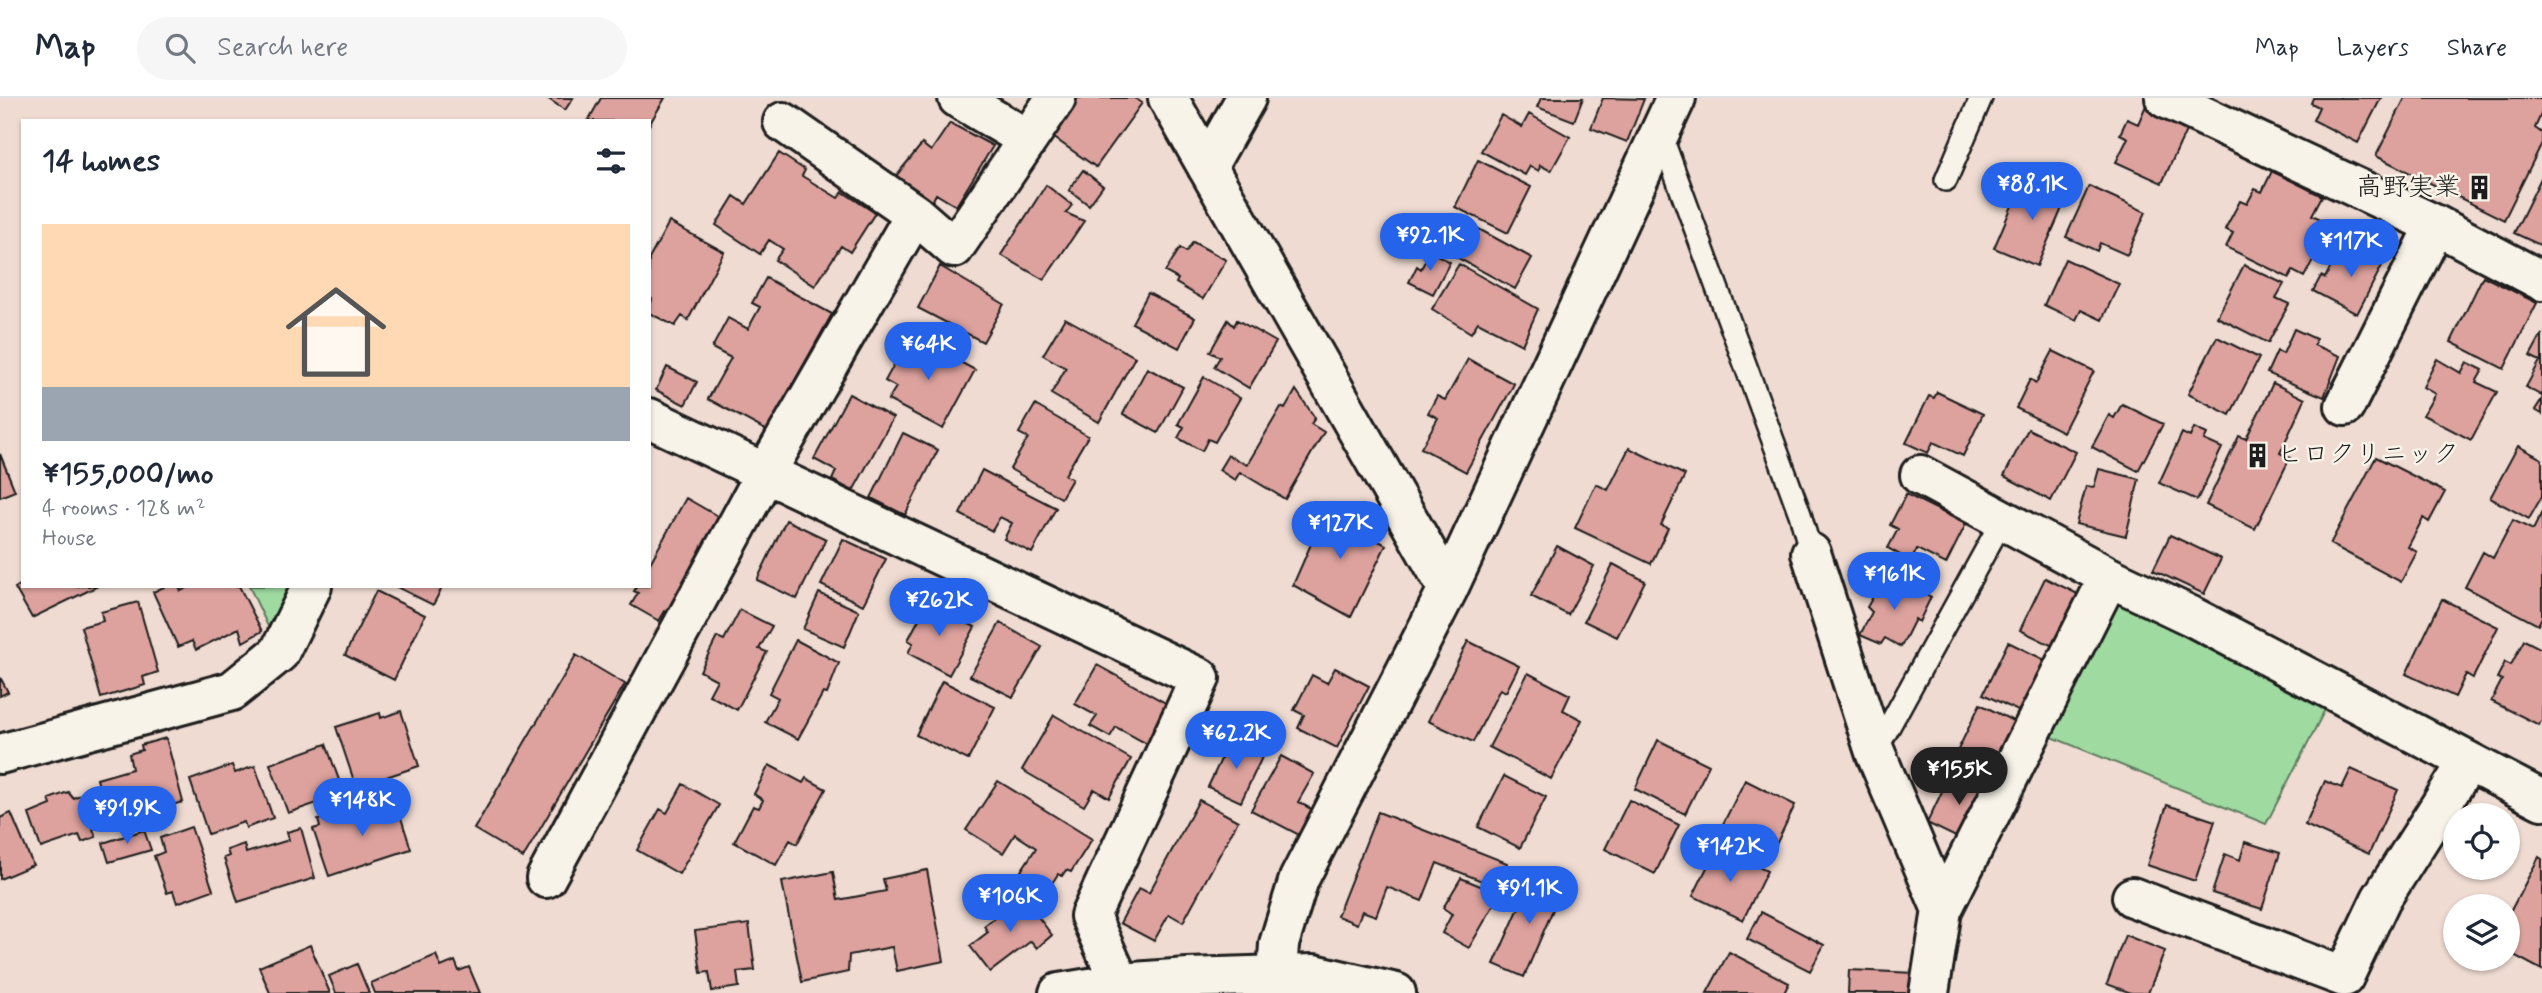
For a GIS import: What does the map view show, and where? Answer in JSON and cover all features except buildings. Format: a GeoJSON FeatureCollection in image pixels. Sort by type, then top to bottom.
{"type":"FeatureCollection","features":[{"type":"Feature","properties":{"kind":"street"},"geometry":{"type":"LineString","coordinates":[[958,98],[1027,139]]}},
{"type":"Feature","properties":{"kind":"street"},"geometry":{"type":"LineString","coordinates":[[783,122],[915,214],[954,248],[1056,98]]}},
{"type":"Feature","properties":{"kind":"street"},"geometry":{"type":"LineString","coordinates":[[1168,98],[1448,589]]}},
{"type":"Feature","properties":{"kind":"street"},"geometry":{"type":"LineString","coordinates":[[1207,167],[1246,98]]}},
{"type":"Feature","properties":{"kind":"street"},"geometry":{"type":"LineString","coordinates":[[1278,975],[1279,944],[1299,878],[1448,589],[1676,98]]}},
{"type":"Feature","properties":{"kind":"street"},"geometry":{"type":"LineString","coordinates":[[2165,98],[2436,226],[2542,281]]}},
{"type":"Feature","properties":{"kind":"street"},"geometry":{"type":"LineString","coordinates":[[546,878],[765,474],[915,214]]}},
{"type":"Feature","properties":{"kind":"street"},"geometry":{"type":"LineString","coordinates":[[2345,406],[2436,226]]}},
{"type":"Feature","properties":{"kind":"street"},"geometry":{"type":"LineString","coordinates":[[651,419],[1200,678],[1090,916],[1120,983]]}},
{"type":"Feature","properties":{"kind":"street"},"geometry":{"type":"LineString","coordinates":[[1920,475],[2109,577],[2191,616],[2542,800]]}},
{"type":"Feature","properties":{"kind":"street"},"geometry":{"type":"LineString","coordinates":[[1811,553],[1875,752],[1942,910]]}},
{"type":"Feature","properties":{"kind":"street"},"geometry":{"type":"LineString","coordinates":[[1929,993],[1942,910],[2109,577]]}},
{"type":"Feature","properties":{"kind":"street"},"geometry":{"type":"LineString","coordinates":[[0,754],[233,691],[279,653],[311,588]]}},
{"type":"Feature","properties":{"kind":"street"},"geometry":{"type":"LineString","coordinates":[[2132,897],[2344,977],[2381,899],[2468,762]]}},
{"type":"Feature","properties":{"kind":"street"},"geometry":{"type":"LineString","coordinates":[[1059,993],[1120,983],[1314,974],[1396,993]]}},
{"type":"Feature","properties":{"kind":"lane"},"geometry":{"type":"LineString","coordinates":[[1946,180],[1981,98]]}},
{"type":"Feature","properties":{"kind":"lane"},"geometry":{"type":"LineString","coordinates":[[1661,135],[1795,500],[1811,553]]}},
{"type":"Feature","properties":{"kind":"lane"},"geometry":{"type":"LineString","coordinates":[[1875,752],[2003,519]]}},
{"type":"Feature","properties":{"kind":"green space"},"geometry":{"type":"Polygon","coordinates":[[[2118,587],[2331,698],[2266,824],[2047,735],[2118,587]]]}},
{"type":"Feature","properties":{"kind":"green space"},"geometry":{"type":"Polygon","coordinates":[[[250,588],[310,588],[271,633],[250,588]]]}},
{"type":"Feature","properties":{"kind":"place","name":"高野実業"},"geometry":{"type":"Point","coordinates":[2480,188]}},
{"type":"Feature","properties":{"kind":"place","name":"ヒロクリニック"},"geometry":{"type":"Point","coordinates":[2257,455]}}]}
